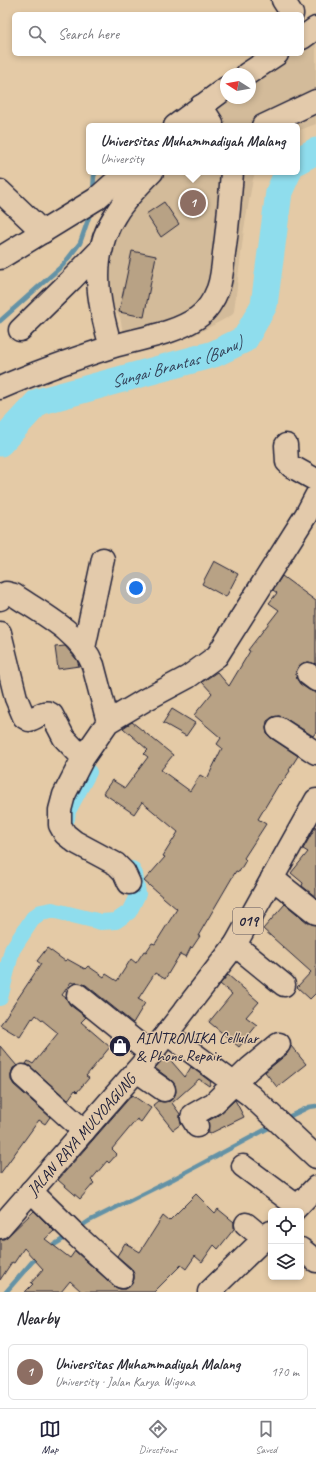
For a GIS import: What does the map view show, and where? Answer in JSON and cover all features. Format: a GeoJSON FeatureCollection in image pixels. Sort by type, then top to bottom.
{"type":"FeatureCollection","features":[{"type":"Feature","properties":{"kind":"street"},"geometry":{"type":"LineString","coordinates":[[283,0],[291,12]]}},
{"type":"Feature","properties":{"kind":"street"},"geometry":{"type":"LineString","coordinates":[[256,68],[274,56]]}},
{"type":"Feature","properties":{"kind":"street"},"geometry":{"type":"LineString","coordinates":[[269,123],[316,101]]}},
{"type":"Feature","properties":{"kind":"street"},"geometry":{"type":"LineString","coordinates":[[180,123],[212,104]]}},
{"type":"Feature","properties":{"kind":"street"},"geometry":{"type":"LineString","coordinates":[[0,258],[91,202],[122,175]]}},
{"type":"Feature","properties":{"kind":"street"},"geometry":{"type":"LineString","coordinates":[[111,347],[102,318],[98,287],[98,268],[102,248],[107,230],[116,214],[149,175]]}},
{"type":"Feature","properties":{"kind":"street"},"geometry":{"type":"LineString","coordinates":[[0,388],[111,347],[183,326],[198,317],[209,305],[218,289],[227,234],[232,175]]}},
{"type":"Feature","properties":{"kind":"street"},"geometry":{"type":"LineString","coordinates":[[0,191],[43,232]]}},
{"type":"Feature","properties":{"kind":"street"},"geometry":{"type":"LineString","coordinates":[[20,330],[102,248]]}},
{"type":"Feature","properties":{"kind":"street"},"geometry":{"type":"LineString","coordinates":[[286,445],[287,462],[291,466],[316,480]]}},
{"type":"Feature","properties":{"kind":"street"},"geometry":{"type":"LineString","coordinates":[[129,883],[124,872],[116,864],[75,842],[65,834],[60,824],[60,810],[64,795],[83,758],[108,722],[183,680],[201,669],[217,656],[306,515],[316,496]]}},
{"type":"Feature","properties":{"kind":"street"},"geometry":{"type":"LineString","coordinates":[[84,648],[103,559]]}},
{"type":"Feature","properties":{"kind":"street"},"geometry":{"type":"LineString","coordinates":[[0,599],[2,595],[6,593],[14,595],[68,632],[84,648],[90,656],[93,665],[108,722]]}},
{"type":"Feature","properties":{"kind":"street"},"geometry":{"type":"LineString","coordinates":[[0,633],[16,698],[24,717],[29,720],[44,712],[50,713],[64,738],[83,758]]}},
{"type":"Feature","properties":{"kind":"street"},"geometry":{"type":"LineString","coordinates":[[278,728],[316,753]]}},
{"type":"Feature","properties":{"kind":"street","name":"JALAN RAYA MULYOAGUNG"},"geometry":{"type":"LineString","coordinates":[[0,1227],[137,1071],[236,945],[316,800]]}},
{"type":"Feature","properties":{"kind":"street"},"geometry":{"type":"LineString","coordinates":[[272,878],[316,913]]}},
{"type":"Feature","properties":{"kind":"street"},"geometry":{"type":"LineString","coordinates":[[236,945],[284,985]]}},
{"type":"Feature","properties":{"kind":"street"},"geometry":{"type":"LineString","coordinates":[[78,995],[151,1054]]}},
{"type":"Feature","properties":{"kind":"street"},"geometry":{"type":"LineString","coordinates":[[167,1034],[234,1083],[268,1112],[316,1157]]}},
{"type":"Feature","properties":{"kind":"street"},"geometry":{"type":"LineString","coordinates":[[197,1126],[192,1118],[194,1115],[214,1104],[250,1068],[279,1044]]}},
{"type":"Feature","properties":{"kind":"street"},"geometry":{"type":"LineString","coordinates":[[137,1071],[164,1090]]}},
{"type":"Feature","properties":{"kind":"street"},"geometry":{"type":"LineString","coordinates":[[23,1076],[84,1131]]}},
{"type":"Feature","properties":{"kind":"street"},"geometry":{"type":"LineString","coordinates":[[243,1166],[294,1208]]}},
{"type":"Feature","properties":{"kind":"street"},"geometry":{"type":"LineString","coordinates":[[296,1208],[316,1187]]}},
{"type":"Feature","properties":{"kind":"street"},"geometry":{"type":"LineString","coordinates":[[31,1191],[122,1277]]}},
{"type":"Feature","properties":{"kind":"street"},"geometry":{"type":"LineString","coordinates":[[209,1292],[267,1236],[246,1224]]}},
{"type":"Feature","properties":{"kind":"street"},"geometry":{"type":"LineString","coordinates":[[304,1251],[316,1261]]}},
{"type":"Feature","properties":{"kind":"shaded area"},"geometry":{"type":"Polygon","coordinates":[[[316,31],[316,124],[300,130],[300,123],[214,123],[208,112],[220,103],[220,104],[256,104],[256,76],[282,56],[304,56],[304,40],[316,31]]]}},
{"type":"Feature","properties":{"kind":"shaded area"},"geometry":{"type":"Polygon","coordinates":[[[161,175],[255,175],[244,229],[234,311],[232,315],[193,336],[127,353],[120,317],[115,311],[112,301],[109,279],[112,249],[126,217],[147,190],[161,175]]]}},
{"type":"Feature","properties":{"kind":"building"},"geometry":{"type":"Polygon","coordinates":[[[164,202],[179,224],[161,237],[146,214],[164,202]]]}},
{"type":"Feature","properties":{"kind":"building"},"geometry":{"type":"Polygon","coordinates":[[[132,251],[156,256],[144,317],[119,312],[132,251]]]}},
{"type":"Feature","properties":{"kind":"building"},"geometry":{"type":"Polygon","coordinates":[[[214,561],[238,574],[226,597],[202,584],[214,561]]]}},
{"type":"Feature","properties":{"kind":"building"},"geometry":{"type":"Polygon","coordinates":[[[282,576],[316,601],[316,664],[309,662],[303,663],[298,667],[296,673],[300,684],[309,690],[316,692],[316,732],[313,736],[285,718],[279,716],[273,717],[267,721],[267,734],[298,756],[289,770],[290,771],[280,785],[279,784],[258,819],[266,824],[244,858],[246,860],[239,872],[236,871],[198,936],[200,936],[192,948],[191,947],[186,957],[180,954],[165,979],[155,973],[138,999],[145,1003],[133,1023],[86,985],[71,982],[62,995],[66,998],[70,1005],[86,1017],[81,1022],[110,1047],[86,1076],[89,1078],[77,1092],[75,1090],[68,1100],[26,1064],[28,1061],[33,1064],[58,1033],[36,1015],[33,1019],[32,1018],[20,1037],[0,1025],[41,964],[37,961],[47,948],[65,961],[67,959],[85,969],[88,966],[104,977],[106,974],[117,981],[131,959],[136,963],[144,951],[146,952],[152,943],[155,944],[177,909],[144,881],[165,857],[163,856],[178,832],[142,802],[134,814],[103,793],[112,780],[125,788],[148,757],[144,754],[148,750],[123,728],[132,722],[173,755],[161,770],[190,791],[200,775],[207,779],[222,748],[217,744],[221,738],[194,715],[212,693],[202,682],[217,672],[229,686],[250,651],[248,650],[279,610],[269,603],[277,593],[273,590],[282,576]]]}},
{"type":"Feature","properties":{"kind":"building"},"geometry":{"type":"Polygon","coordinates":[[[65,646],[77,660],[79,666],[58,669],[55,647],[65,646]]]}},
{"type":"Feature","properties":{"kind":"building"},"geometry":{"type":"Polygon","coordinates":[[[172,709],[195,723],[186,736],[163,723],[172,709]]]}},
{"type":"Feature","properties":{"kind":"building"},"geometry":{"type":"Polygon","coordinates":[[[316,826],[316,897],[302,886],[303,883],[291,873],[308,852],[303,849],[316,826]]]}},
{"type":"Feature","properties":{"kind":"building"},"geometry":{"type":"Polygon","coordinates":[[[285,904],[308,923],[316,925],[316,993],[310,999],[297,987],[311,972],[263,929],[285,904]]]}},
{"type":"Feature","properties":{"kind":"building"},"geometry":{"type":"Polygon","coordinates":[[[228,975],[259,1002],[246,1017],[257,1025],[239,1047],[209,1022],[232,994],[220,984],[228,975]]]}},
{"type":"Feature","properties":{"kind":"building"},"geometry":{"type":"Polygon","coordinates":[[[0,1046],[17,1066],[13,1068],[11,1074],[11,1080],[14,1085],[50,1117],[45,1124],[39,1120],[0,1174],[0,1046]]]}},
{"type":"Feature","properties":{"kind":"building"},"geometry":{"type":"Polygon","coordinates":[[[291,1046],[306,1064],[277,1087],[265,1072],[287,1054],[291,1046]]]}},
{"type":"Feature","properties":{"kind":"building"},"geometry":{"type":"Polygon","coordinates":[[[166,1055],[185,1077],[191,1067],[211,1082],[209,1086],[199,1079],[172,1103],[180,1114],[181,1124],[173,1130],[153,1105],[158,1101],[170,1101],[176,1092],[175,1085],[171,1080],[155,1068],[166,1055]]]}},
{"type":"Feature","properties":{"kind":"building"},"geometry":{"type":"Polygon","coordinates":[[[132,1095],[151,1108],[141,1122],[137,1119],[112,1149],[117,1154],[109,1163],[107,1161],[91,1180],[94,1183],[80,1199],[58,1180],[132,1095]]]}},
{"type":"Feature","properties":{"kind":"building"},"geometry":{"type":"Polygon","coordinates":[[[235,1100],[244,1117],[209,1134],[208,1121],[220,1114],[235,1100]]]}},
{"type":"Feature","properties":{"kind":"building"},"geometry":{"type":"Polygon","coordinates":[[[196,1194],[215,1213],[218,1209],[234,1222],[234,1229],[218,1249],[214,1245],[202,1262],[195,1256],[186,1269],[181,1265],[154,1292],[82,1292],[70,1281],[61,1292],[25,1292],[33,1284],[31,1283],[43,1269],[24,1248],[0,1280],[0,1239],[4,1239],[9,1235],[34,1211],[54,1231],[45,1239],[70,1258],[75,1251],[114,1286],[120,1289],[126,1289],[131,1285],[134,1279],[134,1274],[131,1268],[117,1256],[125,1243],[140,1252],[163,1216],[169,1221],[196,1194]]]}},
{"type":"Feature","properties":{"kind":"waterway","name":"Sungai Brantas (Banu)"},"geometry":{"type":"LineString","coordinates":[[300,159],[316,151]]}},
{"type":"Feature","properties":{"kind":"waterway"},"geometry":{"type":"LineString","coordinates":[[93,192],[94,175]]}},
{"type":"Feature","properties":{"kind":"waterway","name":"Sungai Brantas (Banu)"},"geometry":{"type":"LineString","coordinates":[[0,443],[38,402],[214,354],[245,339],[264,305],[279,192],[287,175]]}},
{"type":"Feature","properties":{"kind":"waterway"},"geometry":{"type":"LineString","coordinates":[[0,321],[63,265],[80,243],[91,211]]}},
{"type":"Feature","properties":{"kind":"waterway"},"geometry":{"type":"LineString","coordinates":[[67,819],[68,811],[89,772]]}},
{"type":"Feature","properties":{"kind":"waterway"},"geometry":{"type":"LineString","coordinates":[[0,998],[12,950],[33,918],[41,912],[52,910],[101,922],[116,921],[129,912],[138,894],[135,874],[132,869]]}},
{"type":"Feature","properties":{"kind":"waterway"},"geometry":{"type":"LineString","coordinates":[[284,1119],[309,1107],[316,1106]]}},
{"type":"Feature","properties":{"kind":"waterway"},"geometry":{"type":"LineString","coordinates":[[77,1229],[89,1221],[173,1179],[274,1125]]}},
{"type":"Feature","properties":{"kind":"waterway"},"geometry":{"type":"LineString","coordinates":[[49,1248],[68,1236]]}},
{"type":"Feature","properties":{"kind":"waterway"},"geometry":{"type":"LineString","coordinates":[[6,1292],[39,1256]]}},
{"type":"Feature","properties":{"kind":"place","name":"Universitas Muhammadiyah Malang"},"geometry":{"type":"Point","coordinates":[193,203]}},
{"type":"Feature","properties":{"kind":"place","name":"AINTRONIKA Cellular & Phone Repair"},"geometry":{"type":"Point","coordinates":[120,1046]}}]}
